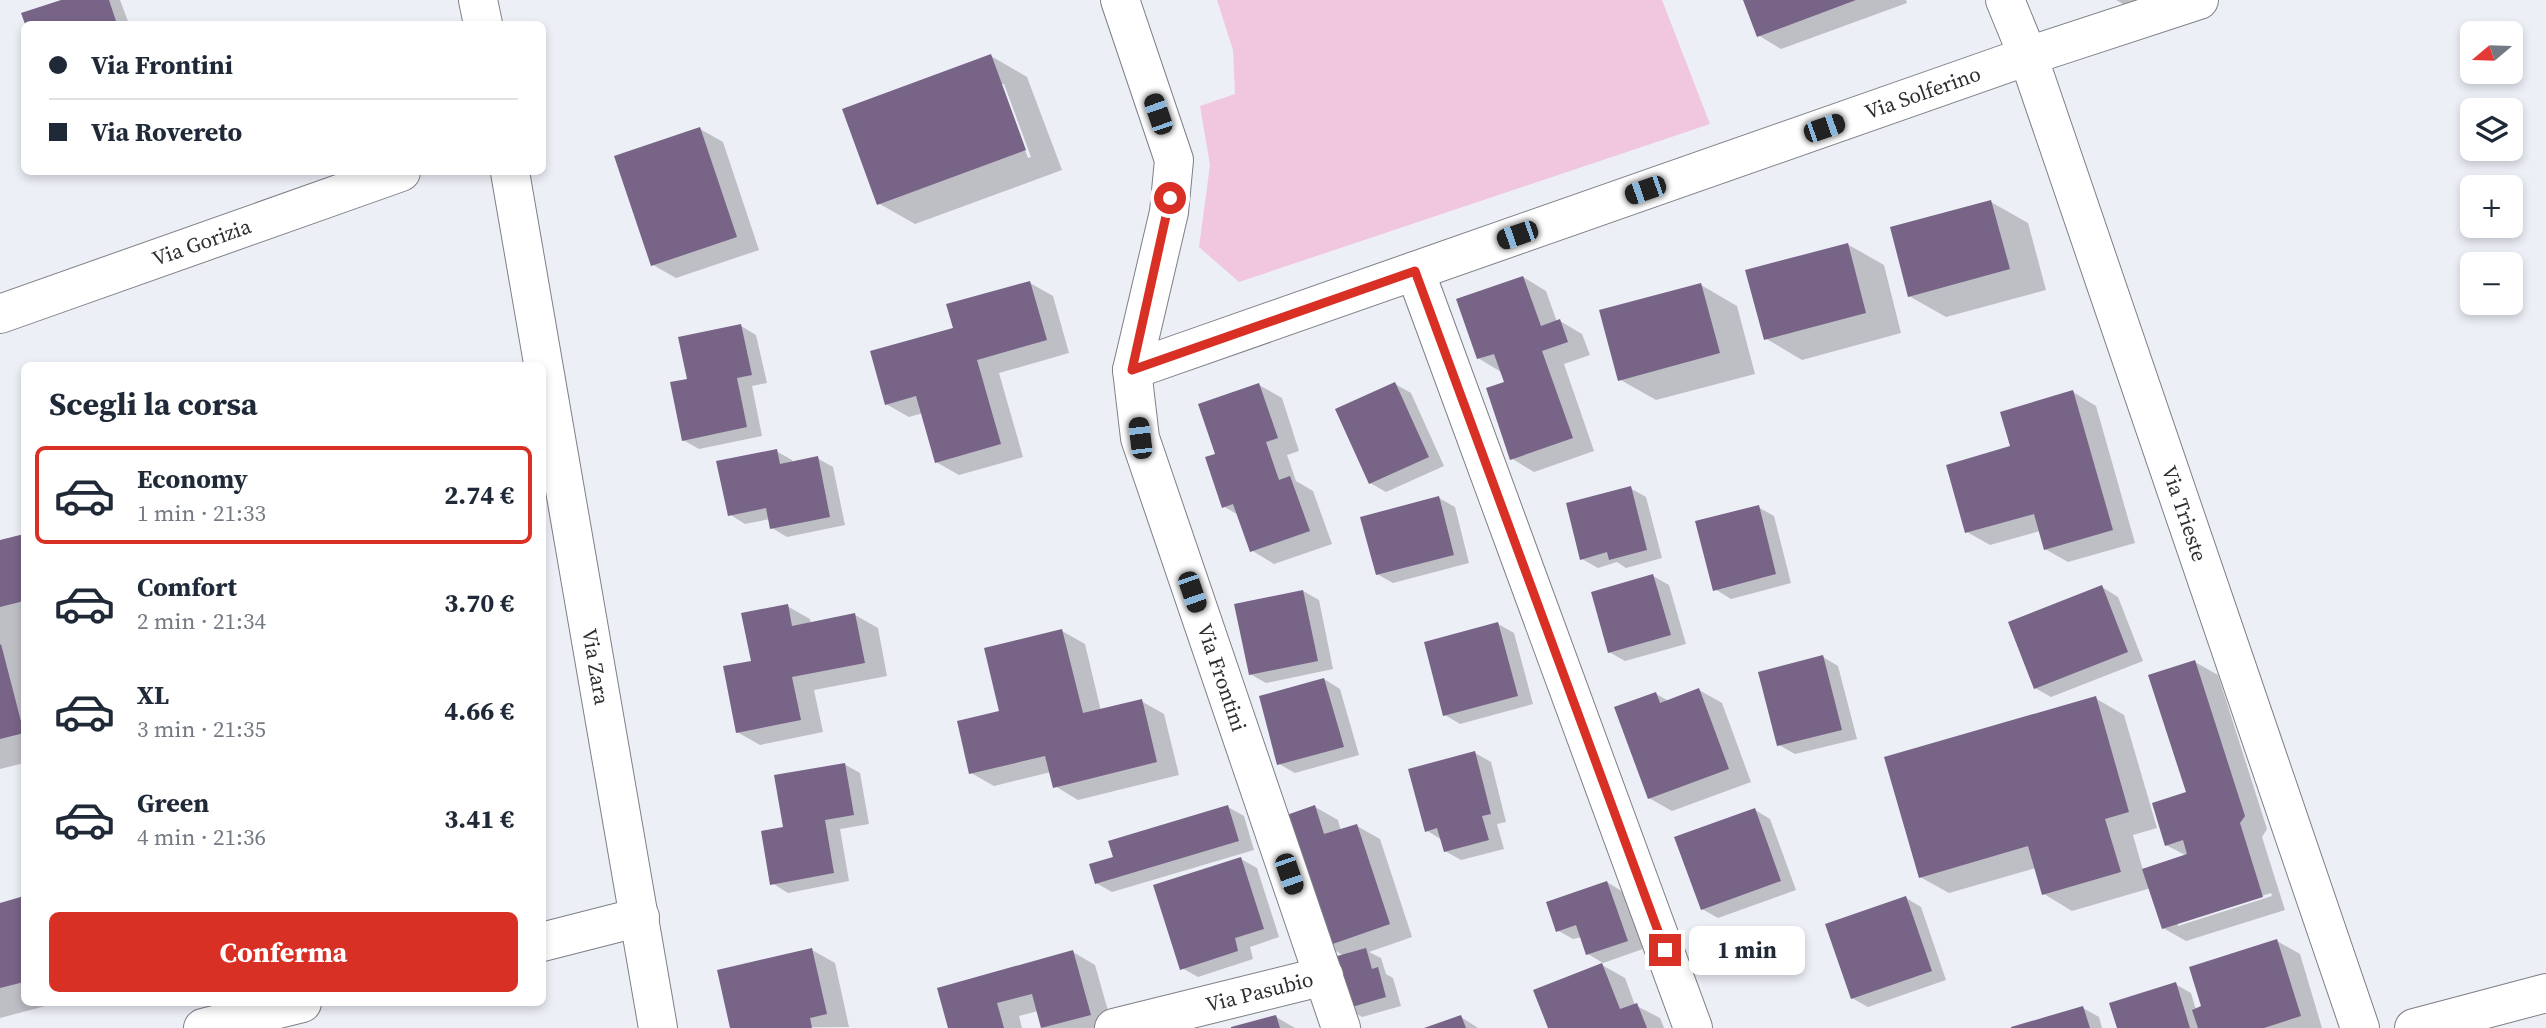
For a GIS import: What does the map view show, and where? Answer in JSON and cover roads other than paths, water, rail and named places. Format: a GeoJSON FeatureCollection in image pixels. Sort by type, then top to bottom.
{"type":"FeatureCollection","features":[{"type":"Feature","properties":{"kind":"street"},"geometry":{"type":"LineString","coordinates":[[478,0],[482,21]]}},
{"type":"Feature","properties":{"kind":"street","name":"Via Frontini"},"geometry":{"type":"LineString","coordinates":[[1120,0],[1174,160],[1169,212],[1132,370],[1140,438],[1341,1028]]}},
{"type":"Feature","properties":{"kind":"street","name":"Via Trieste"},"geometry":{"type":"LineString","coordinates":[[2005,0],[2028,56],[2360,1028]]}},
{"type":"Feature","properties":{"kind":"street","name":"Via Solferino"},"geometry":{"type":"LineString","coordinates":[[1132,370],[2028,56],[2199,0]]}},
{"type":"Feature","properties":{"kind":"street","name":"Via Gorizia"},"geometry":{"type":"LineString","coordinates":[[0,314],[393,175]]}},
{"type":"Feature","properties":{"kind":"street","name":"Via Zara"},"geometry":{"type":"LineString","coordinates":[[511,175],[544,362]]}},
{"type":"Feature","properties":{"kind":"street"},"geometry":{"type":"LineString","coordinates":[[1415,271],[1693,1028]]}},
{"type":"Feature","properties":{"kind":"street","name":"Via Zara"},"geometry":{"type":"LineString","coordinates":[[546,376],[658,1028]]}},
{"type":"Feature","properties":{"kind":"street"},"geometry":{"type":"LineString","coordinates":[[546,941],[640,917]]}},
{"type":"Feature","properties":{"kind":"street","name":"Via Pasubio"},"geometry":{"type":"LineString","coordinates":[[1114,1028],[1324,976]]}},
{"type":"Feature","properties":{"kind":"street"},"geometry":{"type":"LineString","coordinates":[[2414,1028],[2546,993]]}},
{"type":"Feature","properties":{"kind":"street"},"geometry":{"type":"LineString","coordinates":[[202,1028],[290,1006]]}}]}
